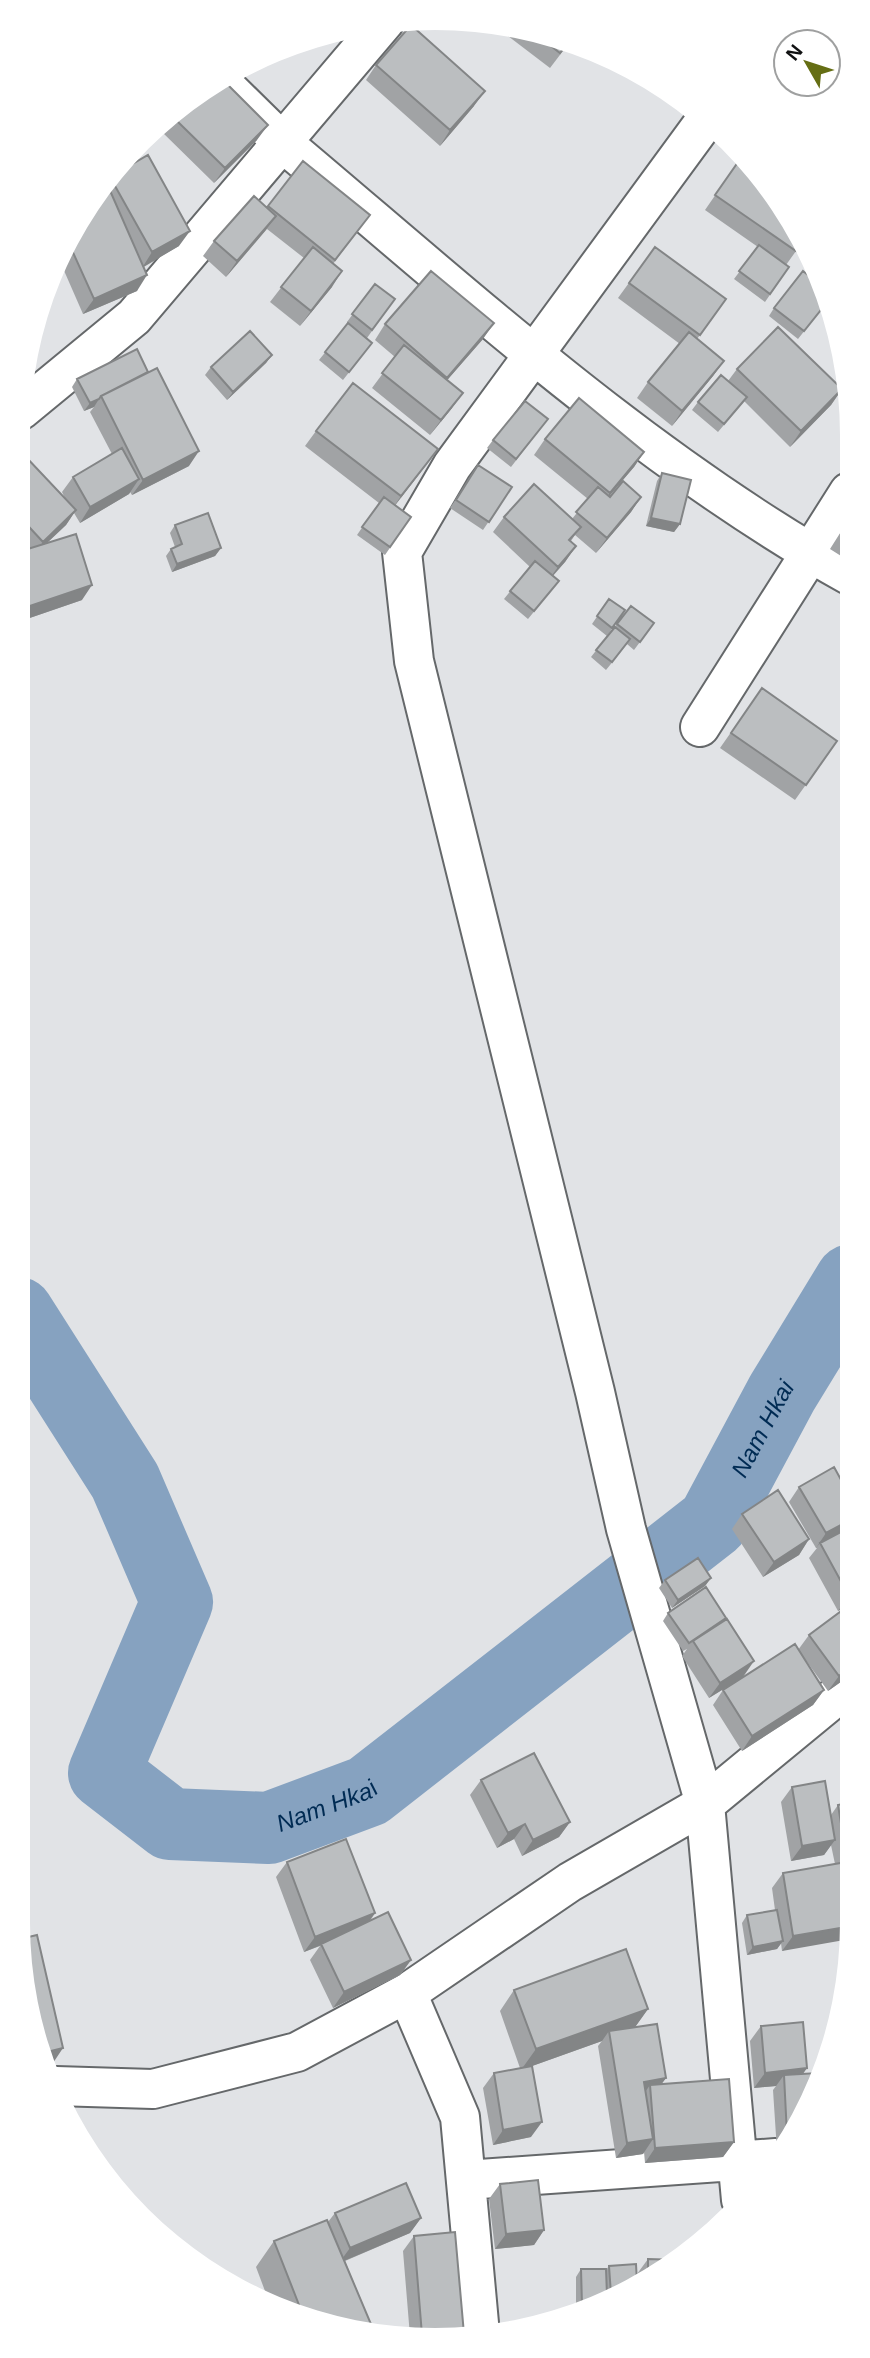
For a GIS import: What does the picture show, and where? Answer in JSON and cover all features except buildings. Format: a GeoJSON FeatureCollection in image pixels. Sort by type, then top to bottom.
{"type":"FeatureCollection","features":[{"type":"Feature","properties":{"kind":"street"},"geometry":{"type":"LineString","coordinates":[[32,401],[134,317],[374,35]]}},
{"type":"Feature","properties":{"kind":"street"},"geometry":{"type":"LineString","coordinates":[[227,87],[283,143],[635,435],[810,553],[840,570]]}},
{"type":"Feature","properties":{"kind":"street"},"geometry":{"type":"LineString","coordinates":[[700,128],[452,466],[401,552],[414,661],[592,1378],[626,1530],[705,1804],[740,2190]]}},
{"type":"Feature","properties":{"kind":"street"},"geometry":{"type":"LineString","coordinates":[[700,727],[840,506]]}},
{"type":"Feature","properties":{"kind":"street"},"geometry":{"type":"LineString","coordinates":[[65,2086],[153,2089],[297,2052],[407,1993],[570,1882],[705,1804],[840,1693]]}},
{"type":"Feature","properties":{"kind":"street"},"geometry":{"type":"LineString","coordinates":[[407,1993],[460,2117],[479,2326]]}},
{"type":"Feature","properties":{"kind":"street"},"geometry":{"type":"LineString","coordinates":[[466,2180],[765,2159]]}},
{"type":"Feature","properties":{"kind":"waterway","name":"Nam Hkai"},"geometry":{"type":"LineString","coordinates":[[30,1332],[125,1481],[177,1602],[104,1773],[170,1824],[269,1828],[368,1791],[713,1522],[782,1393],[840,1298]]}}]}
